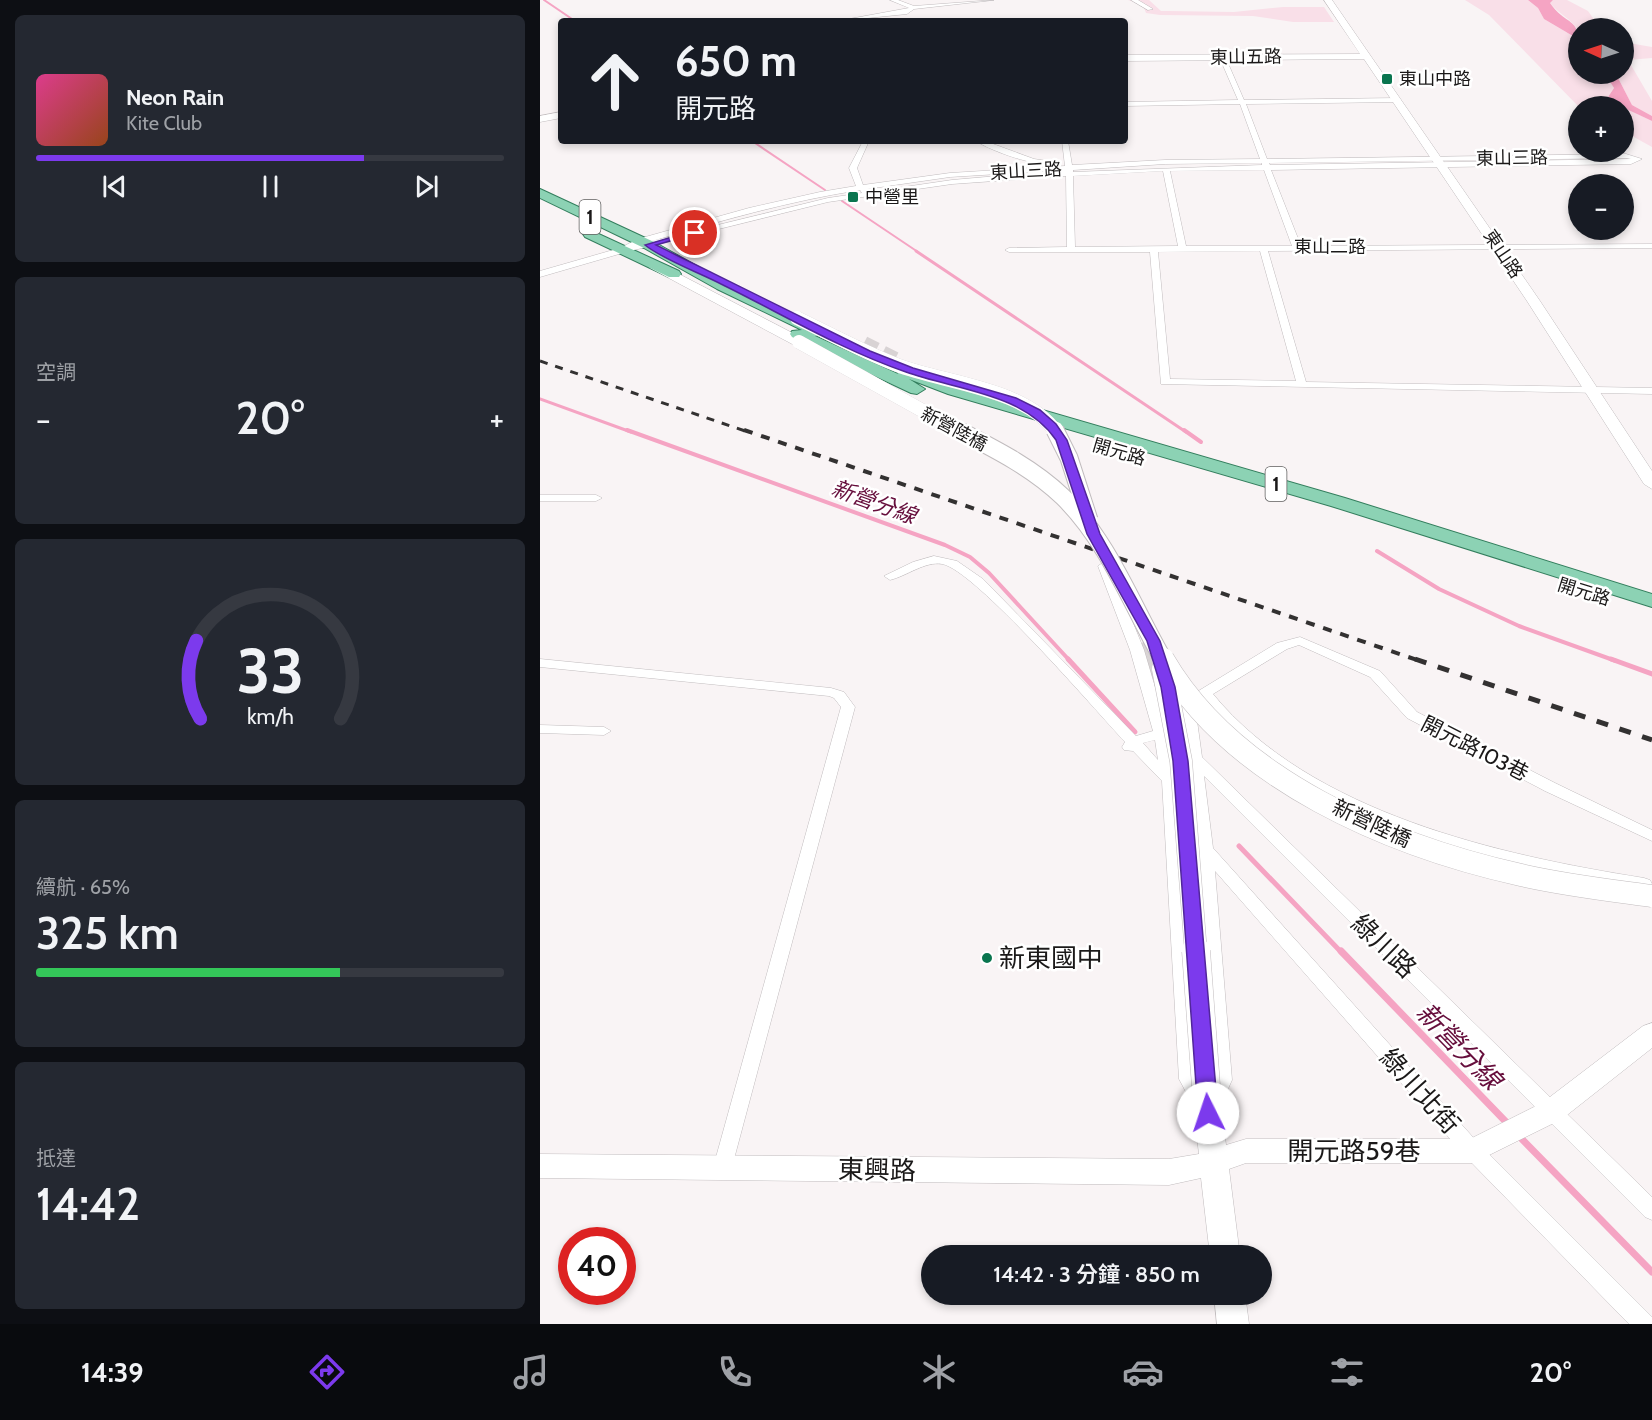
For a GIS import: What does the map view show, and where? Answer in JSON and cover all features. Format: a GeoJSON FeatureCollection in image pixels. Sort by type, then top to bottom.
{"type":"FeatureCollection","features":[{"type":"Feature","properties":{"kind":"main road","name":"開元路"},"geometry":{"type":"LineString","coordinates":[[540,193],[645,243],[722,286],[889,365],[954,390],[1349,505],[1652,601]]}},
{"type":"Feature","properties":{"kind":"main road","name":"開元路"},"geometry":{"type":"LineString","coordinates":[[581,230],[897,381],[945,400],[1652,613]]}},
{"type":"Feature","properties":{"kind":"street"},"geometry":{"type":"LineString","coordinates":[[893,0],[913,8],[991,0]]}},
{"type":"Feature","properties":{"kind":"street"},"geometry":{"type":"LineString","coordinates":[[960,0],[968,3]]}},
{"type":"Feature","properties":{"kind":"street"},"geometry":{"type":"LineString","coordinates":[[1134,0],[1150,9]]}},
{"type":"Feature","properties":{"kind":"street","name":"東山路"},"geometry":{"type":"LineString","coordinates":[[1328,0],[1440,161],[1594,390],[1652,484]]}},
{"type":"Feature","properties":{"kind":"street"},"geometry":{"type":"LineString","coordinates":[[863,18],[907,12],[913,8]]}},
{"type":"Feature","properties":{"kind":"street","name":"東山五路"},"geometry":{"type":"LineString","coordinates":[[1128,57],[1366,54]]}},
{"type":"Feature","properties":{"kind":"street"},"geometry":{"type":"LineString","coordinates":[[1222,56],[1242,102],[1297,247]]}},
{"type":"Feature","properties":{"kind":"street"},"geometry":{"type":"LineString","coordinates":[[1128,104],[1398,100]]}},
{"type":"Feature","properties":{"kind":"street"},"geometry":{"type":"LineString","coordinates":[[540,117],[558,114]]}},
{"type":"Feature","properties":{"kind":"street"},"geometry":{"type":"LineString","coordinates":[[865,144],[853,168],[860,187],[868,194]]}},
{"type":"Feature","properties":{"kind":"street","name":"東山三路"},"geometry":{"type":"LineString","coordinates":[[987,144],[1033,161],[1068,168]]}},
{"type":"Feature","properties":{"kind":"street"},"geometry":{"type":"LineString","coordinates":[[1065,144],[1071,248]]}},
{"type":"Feature","properties":{"kind":"street","name":"東山三路"},"geometry":{"type":"LineString","coordinates":[[645,243],[828,200],[1068,168],[1166,169],[1265,164],[1626,156],[1638,159],[1631,162],[1440,161]]}},
{"type":"Feature","properties":{"kind":"street","name":"東山三路"},"geometry":{"type":"LineString","coordinates":[[540,274],[752,210],[860,187],[950,175],[1165,162],[1265,164]]}},
{"type":"Feature","properties":{"kind":"street"},"geometry":{"type":"LineString","coordinates":[[1166,169],[1182,248]]}},
{"type":"Feature","properties":{"kind":"street","name":"東山二路"},"geometry":{"type":"LineString","coordinates":[[1009,250],[1652,246]]}},
{"type":"Feature","properties":{"kind":"street"},"geometry":{"type":"LineString","coordinates":[[1263,247],[1302,385]]}},
{"type":"Feature","properties":{"kind":"street"},"geometry":{"type":"LineString","coordinates":[[1154,248],[1166,382],[1652,392]]}},
{"type":"Feature","properties":{"kind":"street","name":"開元路"},"geometry":{"type":"LineString","coordinates":[[674,258],[797,318]]}},
{"type":"Feature","properties":{"kind":"street","name":"新營陸橋"},"geometry":{"type":"LineString","coordinates":[[654,265],[799,342],[883,392],[1033,470],[1066,499],[1094,534],[1154,641],[1188,694],[1208,719],[1247,754],[1297,787],[1364,822],[1428,848],[1507,871],[1652,896]]}},
{"type":"Feature","properties":{"kind":"street","name":"新營陸橋"},"geometry":{"type":"LineString","coordinates":[[797,318],[867,353],[909,370],[983,391],[1036,412],[1052,427],[1061,440],[1094,534]]}},
{"type":"Feature","properties":{"kind":"street"},"geometry":{"type":"LineString","coordinates":[[898,405],[924,411]]}},
{"type":"Feature","properties":{"kind":"street"},"geometry":{"type":"LineString","coordinates":[[540,498],[597,498]]}},
{"type":"Feature","properties":{"kind":"street"},"geometry":{"type":"LineString","coordinates":[[890,576],[933,560],[947,560],[971,575],[1001,602],[1130,745],[1169,780]]}},
{"type":"Feature","properties":{"kind":"street"},"geometry":{"type":"LineString","coordinates":[[1104,566],[1137,650],[1161,733],[1169,780],[1188,1079],[1208,1113]]}},
{"type":"Feature","properties":{"kind":"street","name":"新營陸橋"},"geometry":{"type":"LineString","coordinates":[[1154,641],[1168,687],[1181,761],[1208,1113],[1224,1245]]}},
{"type":"Feature","properties":{"kind":"street","name":"開元路103巷"},"geometry":{"type":"LineString","coordinates":[[1130,745],[1161,733],[1188,704],[1282,646],[1300,641],[1375,674],[1412,715],[1550,787],[1652,836]]}},
{"type":"Feature","properties":{"kind":"street"},"geometry":{"type":"LineString","coordinates":[[540,663],[831,692],[839,694],[844,700],[848,713],[723,1168]]}},
{"type":"Feature","properties":{"kind":"street"},"geometry":{"type":"LineString","coordinates":[[1205,693],[1222,715],[1257,747],[1305,777],[1366,810],[1432,836],[1508,859],[1652,886]]}},
{"type":"Feature","properties":{"kind":"street"},"geometry":{"type":"LineString","coordinates":[[1188,704],[1205,850],[1223,1080],[1208,1113]]}},
{"type":"Feature","properties":{"kind":"street"},"geometry":{"type":"LineString","coordinates":[[540,729],[604,731]]}},
{"type":"Feature","properties":{"kind":"street","name":"綠川路"},"geometry":{"type":"LineString","coordinates":[[1193,757],[1650,1205]]}},
{"type":"Feature","properties":{"kind":"street","name":"綠川北街"},"geometry":{"type":"LineString","coordinates":[[1205,850],[1483,1146],[1644,1324]]}},
{"type":"Feature","properties":{"kind":"street"},"geometry":{"type":"LineString","coordinates":[[1483,1146],[1552,1111],[1652,1033]]}},
{"type":"Feature","properties":{"kind":"street","name":"開元路59巷"},"geometry":{"type":"LineString","coordinates":[[1213,1161],[1246,1151],[1483,1146]]}},
{"type":"Feature","properties":{"kind":"street","name":"東興路"},"geometry":{"type":"LineString","coordinates":[[540,1166],[1169,1172],[1194,1168],[1213,1161]]}},
{"type":"Feature","properties":{"kind":"street"},"geometry":{"type":"LineString","coordinates":[[1230,1305],[1233,1324]]}},
{"type":"Feature","properties":{"kind":"shaded area"},"geometry":{"type":"Polygon","coordinates":[[[1128,0],[1149,0],[1161,11],[1234,12],[1283,7],[1324,7],[1334,22],[1293,22],[1253,16],[1160,15],[1146,13],[1143,5],[1128,0]]]}},
{"type":"Feature","properties":{"kind":"shaded area"},"geometry":{"type":"Polygon","coordinates":[[[1465,0],[1528,0],[1538,8],[1544,19],[1568,33],[1568,84],[1611,84],[1614,88],[1609,96],[1568,96],[1489,15],[1465,0]]]}},
{"type":"Feature","properties":{"kind":"shaded area"},"geometry":{"type":"Polygon","coordinates":[[[1528,0],[1553,0],[1550,3],[1568,20],[1568,33],[1544,19],[1538,8],[1528,0]]]}},
{"type":"Feature","properties":{"kind":"shaded area"},"geometry":{"type":"Polygon","coordinates":[[[1553,0],[1567,0],[1588,11],[1593,18],[1568,19],[1550,3],[1553,0]]]}},
{"type":"Feature","properties":{"kind":"shaded area"},"geometry":{"type":"Polygon","coordinates":[[[1634,44],[1652,47],[1652,58],[1634,60],[1634,44]]]}},
{"type":"Feature","properties":{"kind":"shaded area"},"geometry":{"type":"Polygon","coordinates":[[[1634,70],[1652,101],[1652,116],[1634,106],[1634,96],[1627,96],[1621,84],[1634,84],[1634,70]]]}},
{"type":"Feature","properties":{"kind":"shaded area"},"geometry":{"type":"Polygon","coordinates":[[[1611,84],[1621,84],[1627,96],[1609,96],[1614,88],[1611,84]]]}},
{"type":"Feature","properties":{"kind":"shaded area"},"geometry":{"type":"Polygon","coordinates":[[[1634,106],[1652,116],[1652,121],[1634,113],[1634,106]]]}},
{"type":"Feature","properties":{"kind":"shaded area"},"geometry":{"type":"Polygon","coordinates":[[[1634,112],[1652,121],[1652,147],[1634,137],[1634,112]]]}},
{"type":"Feature","properties":{"kind":"waterway"},"geometry":{"type":"LineString","coordinates":[[544,0],[571,18]]}},
{"type":"Feature","properties":{"kind":"waterway"},"geometry":{"type":"LineString","coordinates":[[756,144],[825,190]]}},
{"type":"Feature","properties":{"kind":"waterway"},"geometry":{"type":"LineString","coordinates":[[842,201],[918,252]]}},
{"type":"Feature","properties":{"kind":"waterway"},"geometry":{"type":"LineString","coordinates":[[916,251],[1186,432]]}},
{"type":"Feature","properties":{"kind":"waterway","name":"新營分線"},"geometry":{"type":"LineString","coordinates":[[540,399],[631,432]]}},
{"type":"Feature","properties":{"kind":"waterway","name":"新營分線"},"geometry":{"type":"LineString","coordinates":[[627,430],[945,545],[970,557],[989,573],[1070,661]]}},
{"type":"Feature","properties":{"kind":"waterway"},"geometry":{"type":"LineString","coordinates":[[1184,430],[1201,442]]}},
{"type":"Feature","properties":{"kind":"waterway"},"geometry":{"type":"LineString","coordinates":[[1377,551],[1439,589],[1519,626],[1616,661]]}},
{"type":"Feature","properties":{"kind":"waterway","name":"新營分線"},"geometry":{"type":"LineString","coordinates":[[1068,659],[1135,732]]}},
{"type":"Feature","properties":{"kind":"waterway"},"geometry":{"type":"LineString","coordinates":[[1611,659],[1652,674]]}},
{"type":"Feature","properties":{"kind":"waterway","name":"新營分線"},"geometry":{"type":"LineString","coordinates":[[1239,846],[1342,953]]}},
{"type":"Feature","properties":{"kind":"waterway","name":"新營分線"},"geometry":{"type":"LineString","coordinates":[[1341,951],[1508,1124]]}},
{"type":"Feature","properties":{"kind":"waterway","name":"新營分線"},"geometry":{"type":"LineString","coordinates":[[1518,1135],[1652,1272]]}},
{"type":"Feature","properties":{"kind":"tunnel"},"geometry":{"type":"LineString","coordinates":[[864,343],[896,359]]}},
{"type":"Feature","properties":{"kind":"tunnel"},"geometry":{"type":"LineString","coordinates":[[1139,644],[1146,661]]}},
{"type":"Feature","properties":{"kind":"tunnel"},"geometry":{"type":"LineString","coordinates":[[1146,659],[1164,702]]}},
{"type":"Feature","properties":{"kind":"railway"},"geometry":{"type":"LineString","coordinates":[[540,361],[748,432]]}},
{"type":"Feature","properties":{"kind":"railway"},"geometry":{"type":"LineString","coordinates":[[744,430],[1420,661]]}},
{"type":"Feature","properties":{"kind":"railway"},"geometry":{"type":"LineString","coordinates":[[1415,659],[1652,740]]}},
{"type":"Feature","properties":{"kind":"place","name":"東山中路"},"geometry":{"type":"Point","coordinates":[1387,79]}},
{"type":"Feature","properties":{"kind":"place","name":"中營里"},"geometry":{"type":"Point","coordinates":[853,197]}},
{"type":"Feature","properties":{"kind":"place","name":"新東國中"},"geometry":{"type":"Point","coordinates":[987,958]}},
{"type":"Feature","properties":{"kind":"route"},"geometry":{"type":"LineString","coordinates":[[695,233],[649,245],[867,353],[909,370],[1012,401],[1036,412],[1052,427],[1061,440],[1094,534],[1154,641],[1168,687],[1181,761],[1208,1113]]}}]}
